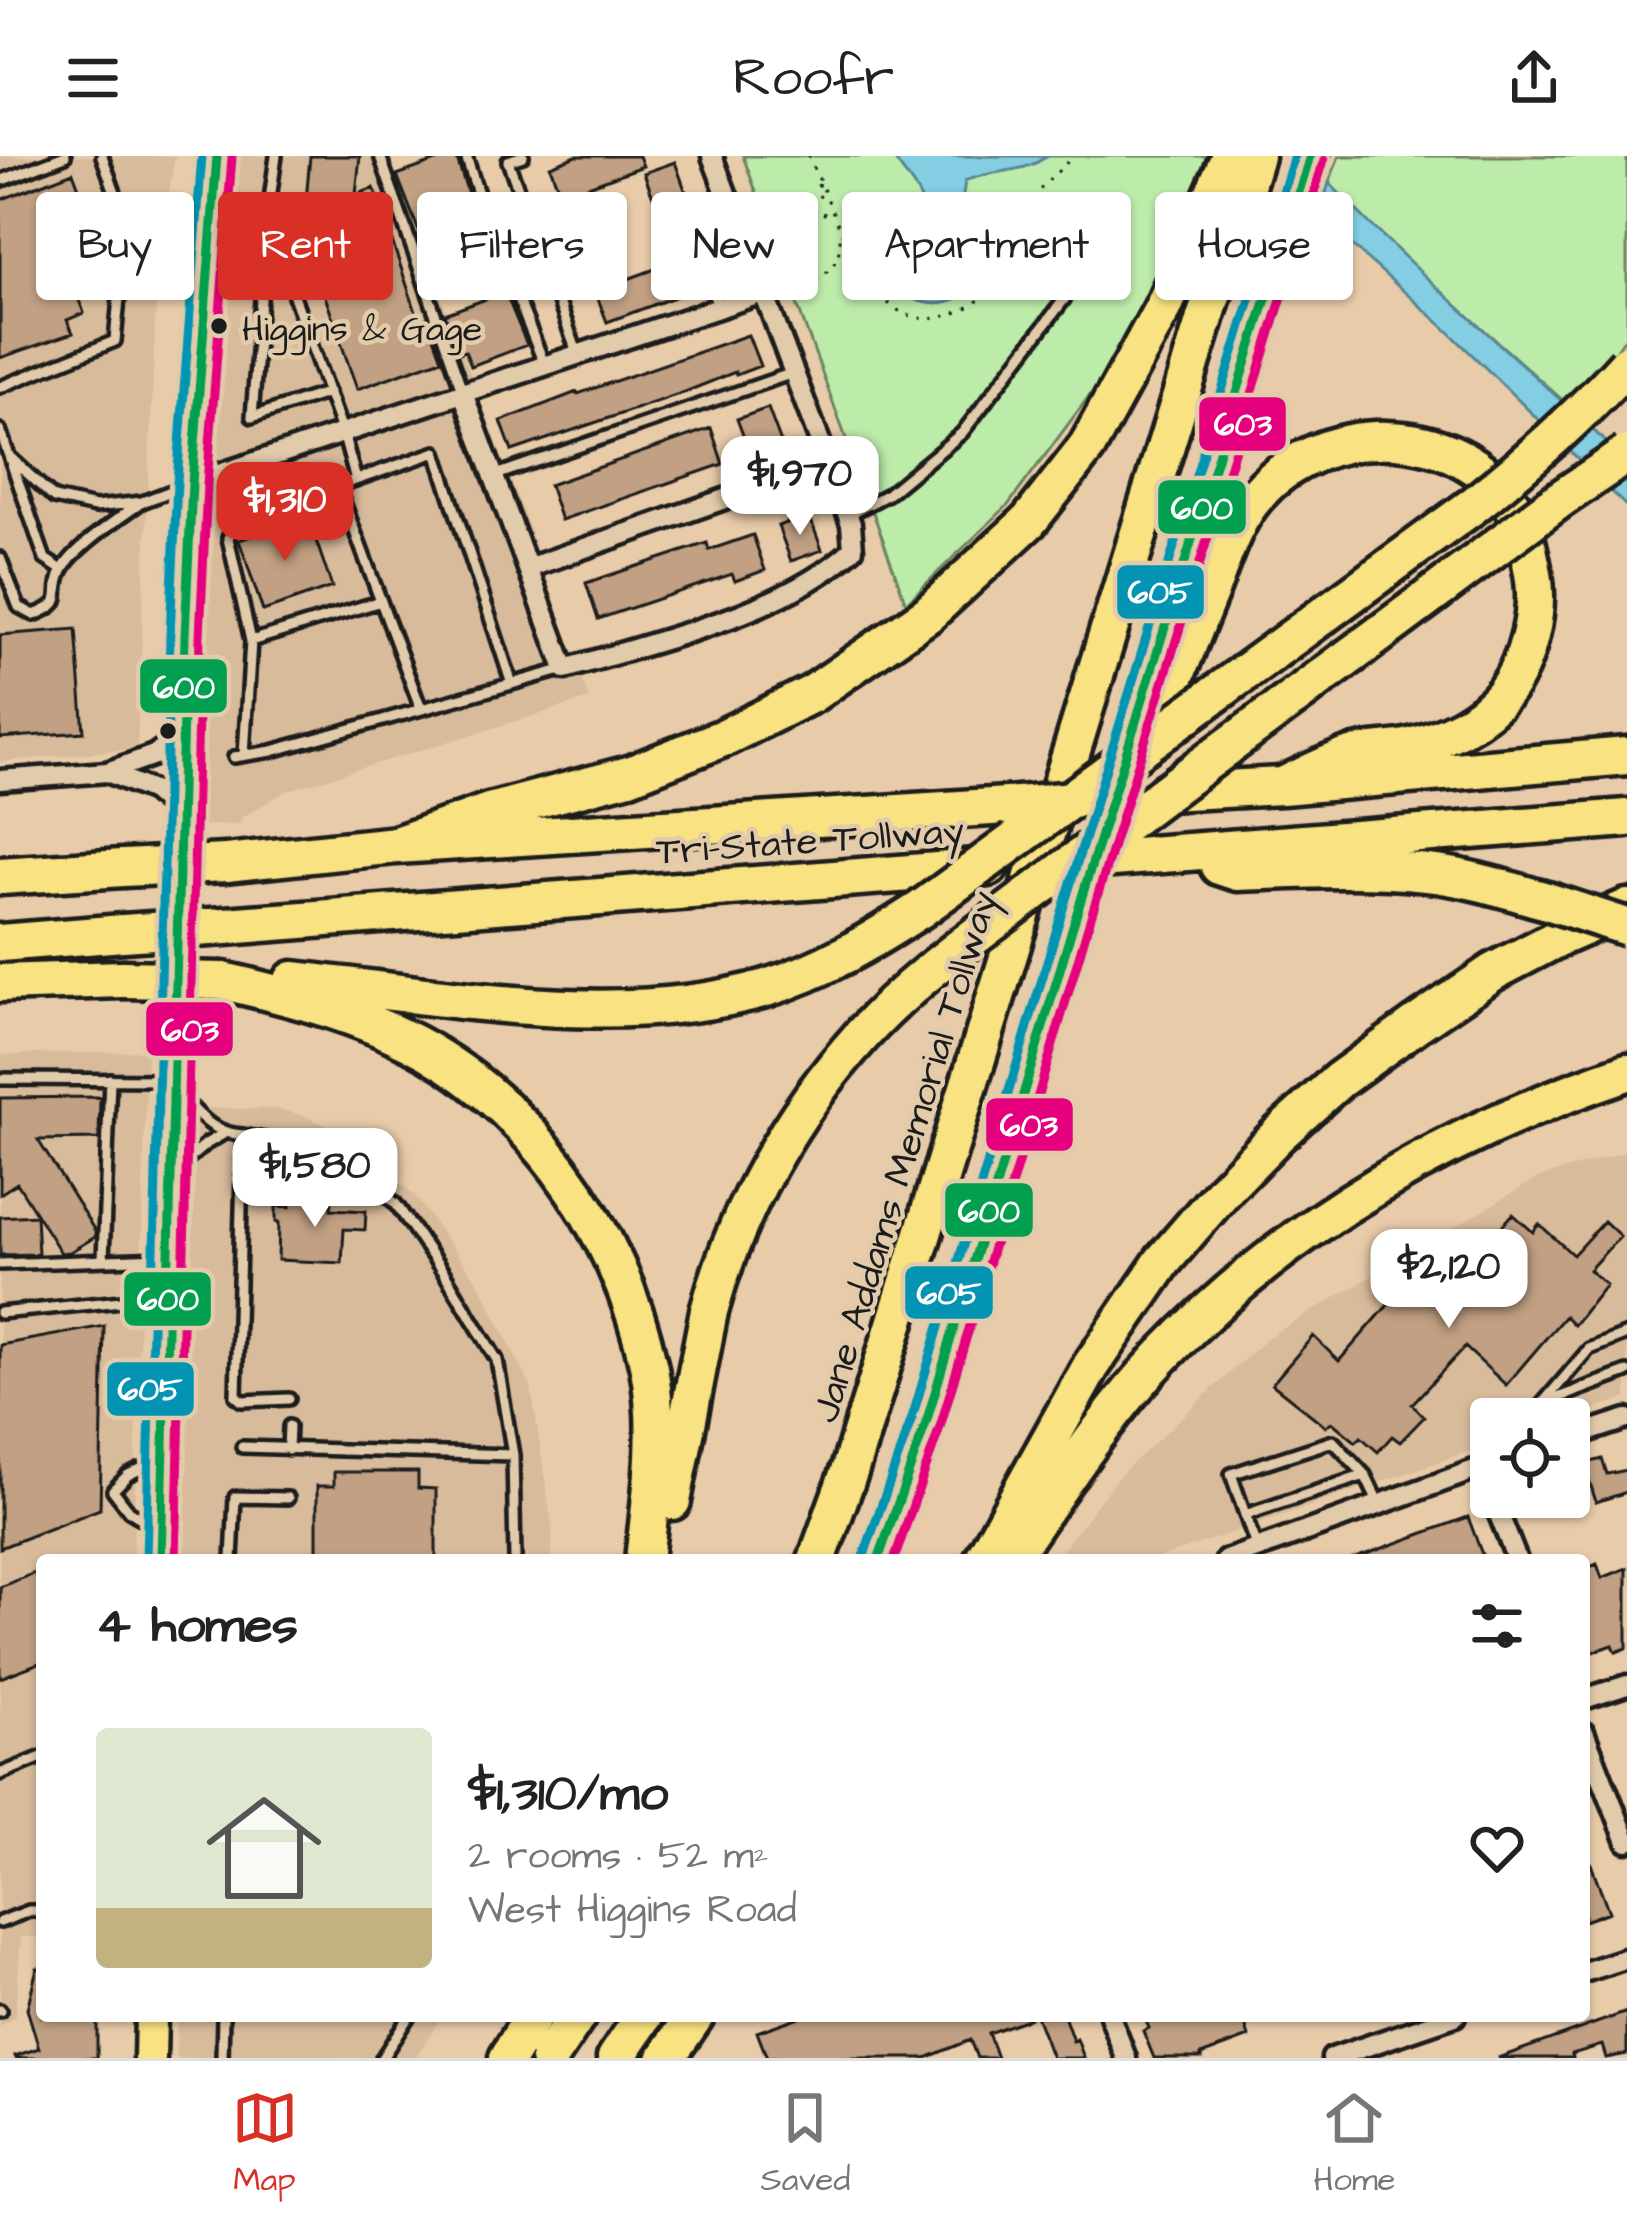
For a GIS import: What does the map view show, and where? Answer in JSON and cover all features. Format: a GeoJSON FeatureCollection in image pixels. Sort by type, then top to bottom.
{"type":"FeatureCollection","features":[{"type":"Feature","properties":{"kind":"highway"},"geometry":{"type":"LineString","coordinates":[[396,845],[489,812],[629,775],[723,738],[812,694],[928,614],[1029,521],[1087,447],[1164,306],[1230,156]]}},
{"type":"Feature","properties":{"kind":"highway","name":"Jane Addams Memorial Tollway"},"geometry":{"type":"LineString","coordinates":[[819,1554],[910,1280],[1255,156]]}},
{"type":"Feature","properties":{"kind":"highway"},"geometry":{"type":"LineString","coordinates":[[880,1554],[926,1424],[1012,1126],[1310,156]]}},
{"type":"Feature","properties":{"kind":"highway"},"geometry":{"type":"LineString","coordinates":[[0,983],[277,978],[524,1004],[615,1008],[714,1000],[769,987],[870,942],[1028,832],[1474,505],[1550,442],[1627,364]]}},
{"type":"Feature","properties":{"kind":"highway"},"geometry":{"type":"LineString","coordinates":[[1108,813],[1140,765],[1235,524],[1258,493],[1289,466],[1322,449],[1360,440],[1404,440],[1452,454],[1483,473],[1510,503],[1526,539],[1537,596],[1528,644],[1504,693],[1465,727],[1410,747],[1351,755],[1282,786]]}},
{"type":"Feature","properties":{"kind":"highway"},"geometry":{"type":"LineString","coordinates":[[664,1554],[682,1440],[709,1311],[724,1264],[754,1191],[791,1126],[864,1032],[907,991],[1135,815],[1627,454]]}},
{"type":"Feature","properties":{"kind":"highway","name":"Tri-State Tollway"},"geometry":{"type":"LineString","coordinates":[[0,877],[396,845],[1282,786],[1627,756]]}},
{"type":"Feature","properties":{"kind":"highway","name":"Tri-State Tollway"},"geometry":{"type":"LineString","coordinates":[[0,943],[1627,818]]}},
{"type":"Feature","properties":{"kind":"highway"},"geometry":{"type":"LineString","coordinates":[[1165,854],[1237,872],[1361,868],[1429,873],[1482,883],[1627,927]]}},
{"type":"Feature","properties":{"kind":"highway"},"geometry":{"type":"LineString","coordinates":[[986,1554],[1091,1366],[1163,1261],[1278,1135],[1340,1080],[1492,972],[1627,908]]}},
{"type":"Feature","properties":{"kind":"highway"},"geometry":{"type":"LineString","coordinates":[[224,981],[331,1009],[408,1041],[487,1093],[562,1172],[614,1262],[649,1371],[655,1474],[645,1554]]}},
{"type":"Feature","properties":{"kind":"highway"},"geometry":{"type":"LineString","coordinates":[[1013,1554],[1100,1429],[1162,1356],[1248,1274],[1350,1201],[1458,1139],[1569,1091],[1627,1072]]}},
{"type":"Feature","properties":{"kind":"highway"},"geometry":{"type":"LineString","coordinates":[[508,2058],[529,2022]]}},
{"type":"Feature","properties":{"kind":"highway"},"geometry":{"type":"LineString","coordinates":[[549,2058],[573,2022]]}},
{"type":"Feature","properties":{"kind":"highway"},"geometry":{"type":"LineString","coordinates":[[616,2058],[640,2022]]}},
{"type":"Feature","properties":{"kind":"highway"},"geometry":{"type":"LineString","coordinates":[[666,2058],[691,2022]]}},
{"type":"Feature","properties":{"kind":"main road"},"geometry":{"type":"LineString","coordinates":[[162,1546],[192,483],[218,156]]}},
{"type":"Feature","properties":{"kind":"main road"},"geometry":{"type":"LineString","coordinates":[[150,2058],[151,2022]]}},
{"type":"Feature","properties":{"kind":"street"},"geometry":{"type":"LineString","coordinates":[[712,156],[725,192]]}},
{"type":"Feature","properties":{"kind":"street"},"geometry":{"type":"LineString","coordinates":[[192,483],[742,300]]}},
{"type":"Feature","properties":{"kind":"street"},"geometry":{"type":"LineString","coordinates":[[463,393],[565,669],[710,625],[798,588],[853,549],[848,515],[766,300]]}},
{"type":"Feature","properties":{"kind":"street"},"geometry":{"type":"LineString","coordinates":[[528,568],[827,463]]}},
{"type":"Feature","properties":{"kind":"street"},"geometry":{"type":"LineString","coordinates":[[0,780],[107,772],[154,754],[182,735]]}},
{"type":"Feature","properties":{"kind":"street"},"geometry":{"type":"LineString","coordinates":[[107,772],[153,791],[180,815]]}},
{"type":"Feature","properties":{"kind":"street"},"geometry":{"type":"LineString","coordinates":[[1590,1431],[1627,1419]]}},
{"type":"Feature","properties":{"kind":"street"},"geometry":{"type":"LineString","coordinates":[[1243,1554],[1470,1472]]}},
{"type":"Feature","properties":{"kind":"street"},"geometry":{"type":"LineString","coordinates":[[1501,1518],[1515,1554]]}},
{"type":"Feature","properties":{"kind":"street"},"geometry":{"type":"LineString","coordinates":[[1590,1697],[1627,1684]]}},
{"type":"Feature","properties":{"kind":"street"},"geometry":{"type":"LineString","coordinates":[[1590,1747],[1627,1842]]}},
{"type":"Feature","properties":{"kind":"street"},"geometry":{"type":"LineString","coordinates":[[1590,1970],[1627,1958]]}},
{"type":"Feature","properties":{"kind":"street"},"geometry":{"type":"LineString","coordinates":[[1112,2022],[1126,2058]]}},
{"type":"Feature","properties":{"kind":"street"},"geometry":{"type":"LineString","coordinates":[[1332,2058],[1437,2022]]}},
{"type":"Feature","properties":{"kind":"lane"},"geometry":{"type":"LineString","coordinates":[[0,181],[64,156]]}},
{"type":"Feature","properties":{"kind":"lane"},"geometry":{"type":"LineString","coordinates":[[0,387],[115,341],[126,223],[102,156]]}},
{"type":"Feature","properties":{"kind":"lane"},"geometry":{"type":"LineString","coordinates":[[271,192],[276,156]]}},
{"type":"Feature","properties":{"kind":"lane"},"geometry":{"type":"LineString","coordinates":[[380,156],[463,393]]}},
{"type":"Feature","properties":{"kind":"lane"},"geometry":{"type":"LineString","coordinates":[[466,156],[478,192]]}},
{"type":"Feature","properties":{"kind":"lane"},"geometry":{"type":"LineString","coordinates":[[523,156],[508,161],[578,355]]}},
{"type":"Feature","properties":{"kind":"lane"},"geometry":{"type":"LineString","coordinates":[[210,230],[218,229]]}},
{"type":"Feature","properties":{"kind":"lane"},"geometry":{"type":"LineString","coordinates":[[210,230],[218,232]]}},
{"type":"Feature","properties":{"kind":"lane"},"geometry":{"type":"LineString","coordinates":[[262,300],[252,417],[328,392]]}},
{"type":"Feature","properties":{"kind":"lane"},"geometry":{"type":"LineString","coordinates":[[295,300],[344,433],[356,480]]}},
{"type":"Feature","properties":{"kind":"lane"},"geometry":{"type":"LineString","coordinates":[[518,300],[545,366]]}},
{"type":"Feature","properties":{"kind":"lane"},"geometry":{"type":"LineString","coordinates":[[716,300],[719,308]]}},
{"type":"Feature","properties":{"kind":"lane"},"geometry":{"type":"LineString","coordinates":[[848,515],[888,494],[962,433],[1064,300]]}},
{"type":"Feature","properties":{"kind":"lane"},"geometry":{"type":"LineString","coordinates":[[493,476],[793,373]]}},
{"type":"Feature","properties":{"kind":"lane"},"geometry":{"type":"LineString","coordinates":[[0,430],[45,559],[62,571]]}},
{"type":"Feature","properties":{"kind":"lane"},"geometry":{"type":"LineString","coordinates":[[306,496],[436,452],[512,684]]}},
{"type":"Feature","properties":{"kind":"lane"},"geometry":{"type":"LineString","coordinates":[[10,457],[54,498],[95,507],[142,502]]}},
{"type":"Feature","properties":{"kind":"lane"},"geometry":{"type":"LineString","coordinates":[[0,558],[19,607],[34,615],[52,608],[59,596],[62,571],[98,533],[142,502],[192,483]]}},
{"type":"Feature","properties":{"kind":"lane"},"geometry":{"type":"LineString","coordinates":[[338,486],[421,709]]}},
{"type":"Feature","properties":{"kind":"lane"},"geometry":{"type":"LineString","coordinates":[[237,520],[228,538],[251,641],[239,756],[272,752],[565,669]]}},
{"type":"Feature","properties":{"kind":"lane"},"geometry":{"type":"LineString","coordinates":[[251,641],[381,601]]}},
{"type":"Feature","properties":{"kind":"lane"},"geometry":{"type":"LineString","coordinates":[[0,1079],[172,1083],[206,1122],[223,1133],[338,1152],[396,1204],[497,1360],[513,1455],[515,1554]]}},
{"type":"Feature","properties":{"kind":"lane"},"geometry":{"type":"LineString","coordinates":[[103,1260],[110,1079]]}},
{"type":"Feature","properties":{"kind":"lane"},"geometry":{"type":"LineString","coordinates":[[171,1175],[223,1133]]}},
{"type":"Feature","properties":{"kind":"lane"},"geometry":{"type":"LineString","coordinates":[[243,1135],[236,1396],[242,1401],[289,1399]]}},
{"type":"Feature","properties":{"kind":"lane"},"geometry":{"type":"LineString","coordinates":[[0,1264],[169,1257]]}},
{"type":"Feature","properties":{"kind":"lane"},"geometry":{"type":"LineString","coordinates":[[0,1313],[168,1296]]}},
{"type":"Feature","properties":{"kind":"lane"},"geometry":{"type":"LineString","coordinates":[[1547,1398],[1589,1349],[1627,1334]]}},
{"type":"Feature","properties":{"kind":"lane"},"geometry":{"type":"LineString","coordinates":[[1558,1398],[1627,1372]]}},
{"type":"Feature","properties":{"kind":"lane"},"geometry":{"type":"LineString","coordinates":[[289,1426],[289,1450]]}},
{"type":"Feature","properties":{"kind":"lane"},"geometry":{"type":"LineString","coordinates":[[1257,1549],[1232,1474],[1333,1441],[1364,1475],[1379,1504]]}},
{"type":"Feature","properties":{"kind":"lane"},"geometry":{"type":"LineString","coordinates":[[242,1447],[513,1455]]}},
{"type":"Feature","properties":{"kind":"lane"},"geometry":{"type":"LineString","coordinates":[[162,1546],[107,1490],[164,1458]]}},
{"type":"Feature","properties":{"kind":"lane"},"geometry":{"type":"LineString","coordinates":[[1245,1515],[1364,1475]]}},
{"type":"Feature","properties":{"kind":"lane"},"geometry":{"type":"LineString","coordinates":[[232,1554],[235,1497],[288,1498]]}},
{"type":"Feature","properties":{"kind":"lane"},"geometry":{"type":"LineString","coordinates":[[0,1774],[36,1759]]}},
{"type":"Feature","properties":{"kind":"lane"},"geometry":{"type":"LineString","coordinates":[[0,1922],[36,1911]]}},
{"type":"Feature","properties":{"kind":"lane"},"geometry":{"type":"LineString","coordinates":[[222,2058],[223,2022]]}},
{"type":"Feature","properties":{"kind":"lane"},"geometry":{"type":"LineString","coordinates":[[382,2058],[405,2022]]}},
{"type":"Feature","properties":{"kind":"path"},"geometry":{"type":"LineString","coordinates":[[808,156],[834,218],[874,288],[890,305],[918,319],[935,320],[966,311],[990,287],[1016,221],[1072,156]]}},
{"type":"Feature","properties":{"kind":"path"},"geometry":{"type":"LineString","coordinates":[[816,174],[818,200]]}},
{"type":"Feature","properties":{"kind":"path"},"geometry":{"type":"LineString","coordinates":[[818,211],[834,218]]}},
{"type":"Feature","properties":{"kind":"path"},"geometry":{"type":"LineString","coordinates":[[818,280],[836,264],[841,248],[839,227]]}},
{"type":"Feature","properties":{"kind":"shaded area"},"geometry":{"type":"Polygon","coordinates":[[[0,156],[175,156],[169,192],[36,192],[36,300],[156,300],[137,748],[0,762],[0,156]]]}},
{"type":"Feature","properties":{"kind":"shaded area"},"geometry":{"type":"Polygon","coordinates":[[[240,156],[391,156],[417,232],[417,300],[443,300],[589,699],[286,791],[241,818],[240,824],[193,826],[214,422],[226,300],[393,300],[393,192],[236,192],[240,156]]]}},
{"type":"Feature","properties":{"kind":"shaded area"},"geometry":{"type":"Polygon","coordinates":[[[147,1051],[133,1554],[36,1554],[36,1937],[21,1937],[15,2016],[0,2027],[0,1055],[147,1051]]]}},
{"type":"Feature","properties":{"kind":"shaded area"},"geometry":{"type":"Polygon","coordinates":[[[194,1108],[276,1109],[303,1115],[345,1134],[414,1195],[480,1285],[531,1387],[552,1554],[185,1554],[194,1108]]]}},
{"type":"Feature","properties":{"kind":"shaded area"},"geometry":{"type":"Polygon","coordinates":[[[1627,1151],[1627,1398],[1590,1410],[1590,1398],[1470,1398],[1470,1451],[1170,1554],[1060,1554],[1117,1478],[1267,1338],[1536,1179],[1627,1151]]]}},
{"type":"Feature","properties":{"kind":"shaded area"},"geometry":{"type":"Polygon","coordinates":[[[177,2022],[438,2022],[415,2058],[176,2058],[177,2022]]]}},
{"type":"Feature","properties":{"kind":"green space"},"geometry":{"type":"Polygon","coordinates":[[[743,156],[1208,156],[1195,192],[1155,192],[1155,278],[1104,376],[1009,504],[906,603],[796,300],[818,300],[818,192],[756,192],[743,156]]]}},
{"type":"Feature","properties":{"kind":"green space"},"geometry":{"type":"Polygon","coordinates":[[[1339,156],[1627,156],[1627,335],[1567,404],[1398,253],[1353,207],[1353,192],[1338,192],[1329,183],[1339,156]]]}},
{"type":"Feature","properties":{"kind":"water"},"geometry":{"type":"Polygon","coordinates":[[[892,156],[1047,156],[1028,166],[965,181],[963,192],[917,192],[892,156]]]}},
{"type":"Feature","properties":{"kind":"water"},"geometry":{"type":"Polygon","coordinates":[[[1353,207],[1627,462],[1627,507],[1445,328],[1353,246],[1353,207]]]}},
{"type":"Feature","properties":{"kind":"building"},"geometry":{"type":"Polygon","coordinates":[[[310,156],[360,156],[356,192],[307,192],[310,156]]]}},
{"type":"Feature","properties":{"kind":"building"},"geometry":{"type":"Polygon","coordinates":[[[456,156],[468,192],[417,192],[417,226],[397,175],[456,156]]]}},
{"type":"Feature","properties":{"kind":"building"},"geometry":{"type":"Polygon","coordinates":[[[576,156],[639,156],[643,166],[572,192],[560,192],[550,166],[576,156]]]}},
{"type":"Feature","properties":{"kind":"building"},"geometry":{"type":"Polygon","coordinates":[[[675,162],[686,192],[651,192],[644,173],[675,162]]]}},
{"type":"Feature","properties":{"kind":"building"},"geometry":{"type":"Polygon","coordinates":[[[73,172],[80,192],[36,192],[36,300],[79,300],[84,313],[67,320],[73,333],[0,358],[0,200],[73,172]]]}},
{"type":"Feature","properties":{"kind":"building"},"geometry":{"type":"Polygon","coordinates":[[[393,244],[419,321],[427,318],[442,359],[357,389],[326,300],[393,300],[393,244]]]}},
{"type":"Feature","properties":{"kind":"building"},"geometry":{"type":"Polygon","coordinates":[[[651,271],[651,300],[666,300],[607,322],[598,300],[627,300],[627,279],[651,271]]]}},
{"type":"Feature","properties":{"kind":"building"},"geometry":{"type":"Polygon","coordinates":[[[483,300],[508,300],[527,345],[471,366],[465,351],[459,353],[445,314],[483,300]]]}},
{"type":"Feature","properties":{"kind":"building"},"geometry":{"type":"Polygon","coordinates":[[[748,335],[760,366],[512,451],[501,421],[748,335]]]}},
{"type":"Feature","properties":{"kind":"building"},"geometry":{"type":"Polygon","coordinates":[[[768,408],[781,443],[750,454],[737,419],[768,408]]]}},
{"type":"Feature","properties":{"kind":"building"},"geometry":{"type":"Polygon","coordinates":[[[711,428],[723,464],[561,520],[549,485],[711,428]]]}},
{"type":"Feature","properties":{"kind":"building"},"geometry":{"type":"Polygon","coordinates":[[[809,515],[822,550],[791,561],[778,526],[809,515]]]}},
{"type":"Feature","properties":{"kind":"building"},"geometry":{"type":"Polygon","coordinates":[[[308,517],[332,587],[263,611],[239,540],[308,517]]]}},
{"type":"Feature","properties":{"kind":"building"},"geometry":{"type":"Polygon","coordinates":[[[753,535],[765,570],[735,581],[732,574],[598,619],[586,583],[707,543],[709,550],[753,535]]]}},
{"type":"Feature","properties":{"kind":"building"},"geometry":{"type":"Polygon","coordinates":[[[76,629],[84,732],[0,738],[0,635],[76,629]]]}},
{"type":"Feature","properties":{"kind":"building"},"geometry":{"type":"Polygon","coordinates":[[[100,1097],[99,1139],[38,1140],[95,1231],[95,1237],[61,1253],[17,1183],[0,1194],[0,1098],[100,1097]]]}},
{"type":"Feature","properties":{"kind":"building"},"geometry":{"type":"Polygon","coordinates":[[[290,1198],[332,1200],[331,1209],[366,1211],[365,1230],[344,1229],[342,1263],[278,1260],[276,1206],[290,1207],[290,1198]]]}},
{"type":"Feature","properties":{"kind":"building"},"geometry":{"type":"Polygon","coordinates":[[[1513,1214],[1533,1232],[1539,1224],[1573,1255],[1604,1221],[1620,1236],[1589,1270],[1606,1285],[1574,1325],[1565,1316],[1506,1385],[1465,1347],[1412,1404],[1424,1417],[1400,1442],[1392,1436],[1378,1452],[1361,1437],[1356,1442],[1332,1422],[1325,1426],[1272,1384],[1313,1336],[1339,1361],[1409,1281],[1428,1298],[1462,1258],[1468,1264],[1513,1214]]]}},
{"type":"Feature","properties":{"kind":"building"},"geometry":{"type":"Polygon","coordinates":[[[36,1215],[38,1254],[0,1255],[0,1217],[36,1215]]]}},
{"type":"Feature","properties":{"kind":"building"},"geometry":{"type":"Polygon","coordinates":[[[104,1326],[100,1509],[0,1548],[0,1345],[104,1326]]]}},
{"type":"Feature","properties":{"kind":"building"},"geometry":{"type":"Polygon","coordinates":[[[1602,1459],[1607,1474],[1627,1470],[1627,1492],[1596,1502],[1590,1462],[1602,1459]]]}},
{"type":"Feature","properties":{"kind":"building"},"geometry":{"type":"Polygon","coordinates":[[[334,1472],[418,1472],[418,1488],[436,1489],[436,1554],[317,1554],[317,1486],[334,1486],[334,1472]]]}},
{"type":"Feature","properties":{"kind":"building"},"geometry":{"type":"Polygon","coordinates":[[[1468,1517],[1482,1554],[1366,1554],[1468,1517]]]}},
{"type":"Feature","properties":{"kind":"building"},"geometry":{"type":"Polygon","coordinates":[[[1597,1564],[1602,1578],[1627,1568],[1627,1648],[1616,1652],[1613,1645],[1593,1652],[1590,1567],[1597,1564]]]}},
{"type":"Feature","properties":{"kind":"building"},"geometry":{"type":"Polygon","coordinates":[[[36,1572],[36,1664],[0,1678],[0,1587],[36,1572]]]}},
{"type":"Feature","properties":{"kind":"building"},"geometry":{"type":"Polygon","coordinates":[[[1590,1861],[1609,1912],[1590,1919],[1590,1861]]]}},
{"type":"Feature","properties":{"kind":"building"},"geometry":{"type":"Polygon","coordinates":[[[36,1972],[36,2022],[97,2022],[97,2058],[16,2058],[39,2048],[27,2009],[36,1972]]]}},
{"type":"Feature","properties":{"kind":"building"},"geometry":{"type":"Polygon","coordinates":[[[1627,2012],[1627,2054],[1606,2058],[1602,2045],[1572,2054],[1573,2058],[1498,2058],[1627,2012]]]}},
{"type":"Feature","properties":{"kind":"building"},"geometry":{"type":"Polygon","coordinates":[[[785,2022],[1019,2022],[988,2033],[997,2058],[977,2058],[970,2040],[926,2058],[767,2058],[757,2032],[785,2022]]]}},
{"type":"Feature","properties":{"kind":"building"},"geometry":{"type":"Polygon","coordinates":[[[1038,2022],[1066,2022],[1084,2058],[1052,2058],[1038,2022]]]}},
{"type":"Feature","properties":{"kind":"building"},"geometry":{"type":"Polygon","coordinates":[[[1146,2022],[1244,2022],[1249,2037],[1202,2058],[1154,2058],[1143,2031],[1149,2028],[1146,2022]]]}},
{"type":"Feature","properties":{"kind":"transit line","name":"605"},"geometry":{"type":"LineString","coordinates":[[146,1554],[170,635],[202,156]]}},
{"type":"Feature","properties":{"kind":"transit line","name":"600"},"geometry":{"type":"LineString","coordinates":[[161,1554],[185,636],[217,156]]}},
{"type":"Feature","properties":{"kind":"transit line","name":"605"},"geometry":{"type":"LineString","coordinates":[[864,1554],[912,1418],[1294,156]]}},
{"type":"Feature","properties":{"kind":"transit line","name":"600"},"geometry":{"type":"LineString","coordinates":[[880,1554],[926,1423],[1310,156]]}},
{"type":"Feature","properties":{"kind":"transit line","name":"603"},"geometry":{"type":"LineString","coordinates":[[176,1554],[200,637],[232,157]]}},
{"type":"Feature","properties":{"kind":"transit line","name":"603"},"geometry":{"type":"LineString","coordinates":[[896,1554],[940,1427],[1324,160]]}},
{"type":"Feature","properties":{"kind":"place","name":"Higgins & Gage"},"geometry":{"type":"Point","coordinates":[219,326]}}]}
